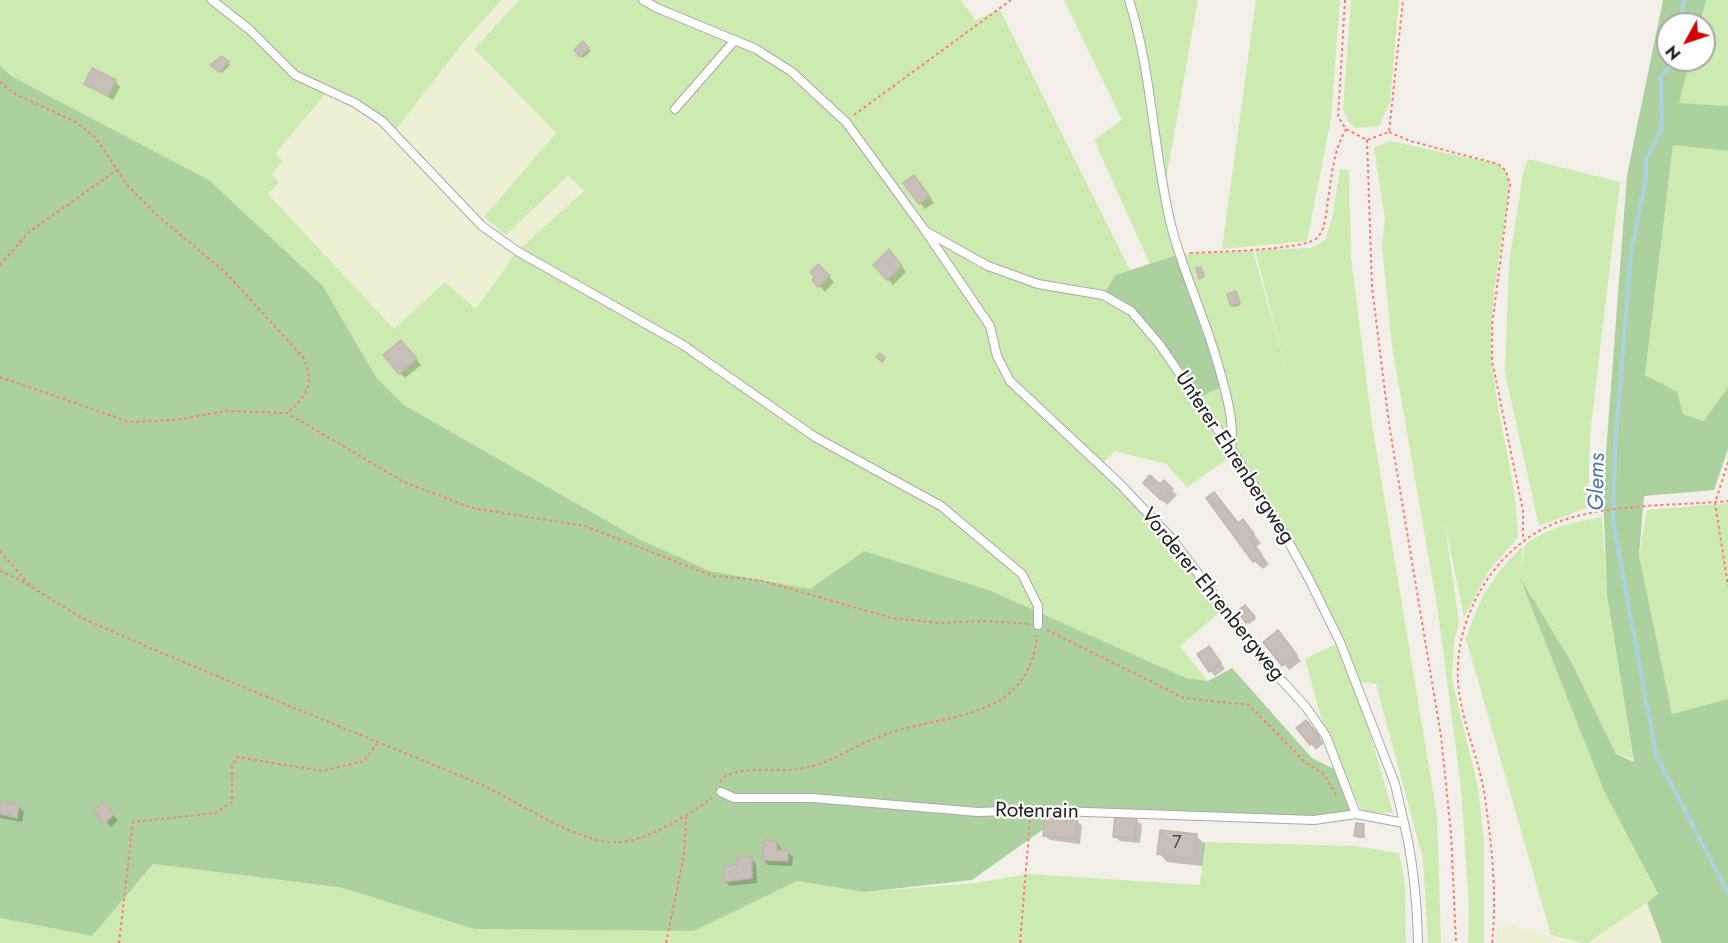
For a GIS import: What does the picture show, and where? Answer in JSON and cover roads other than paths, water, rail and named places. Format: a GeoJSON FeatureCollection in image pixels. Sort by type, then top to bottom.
{"type":"FeatureCollection","features":[{"type":"Feature","properties":{"kind":"lane"},"geometry":{"type":"LineString","coordinates":[[212,0],[250,30],[295,75],[355,103],[382,121],[482,226],[517,251],[683,345],[814,437],[941,506],[1022,574],[1038,606],[1038,626]]}},
{"type":"Feature","properties":{"kind":"lane","name":"Vorderer Ehrenbergweg"},"geometry":{"type":"LineString","coordinates":[[643,0],[756,49],[792,72],[846,122],[924,229],[990,326],[1000,363],[1010,381],[1119,483],[1172,539],[1264,661],[1306,707],[1326,736],[1356,814]]}},
{"type":"Feature","properties":{"kind":"lane"},"geometry":{"type":"LineString","coordinates":[[1129,0],[1137,26],[1164,191],[1180,254],[1224,386],[1232,440],[1231,449]]}},
{"type":"Feature","properties":{"kind":"lane"},"geometry":{"type":"LineString","coordinates":[[675,109],[735,40]]}},
{"type":"Feature","properties":{"kind":"lane","name":"Unterer Ehrenbergweg"},"geometry":{"type":"LineString","coordinates":[[924,229],[988,266],[1038,284],[1103,295],[1131,311],[1160,345],[1231,449],[1281,528],[1340,642],[1395,784],[1404,823]]}},
{"type":"Feature","properties":{"kind":"lane","name":"Rotenrain"},"geometry":{"type":"LineString","coordinates":[[721,792],[734,798],[813,798],[978,812],[1030,810],[1314,820],[1356,814]]}},
{"type":"Feature","properties":{"kind":"lane"},"geometry":{"type":"LineString","coordinates":[[1356,814],[1404,823],[1414,861],[1418,943]]}},
{"type":"Feature","properties":{"kind":"waterway","name":"Glems"},"geometry":{"type":"LineString","coordinates":[[1682,12],[1684,0]]}},
{"type":"Feature","properties":{"kind":"waterway","name":"Glems"},"geometry":{"type":"LineString","coordinates":[[1665,72],[1661,76],[1662,129],[1646,159],[1646,177],[1631,252],[1615,447],[1613,521],[1656,755],[1728,893]]}}]}
